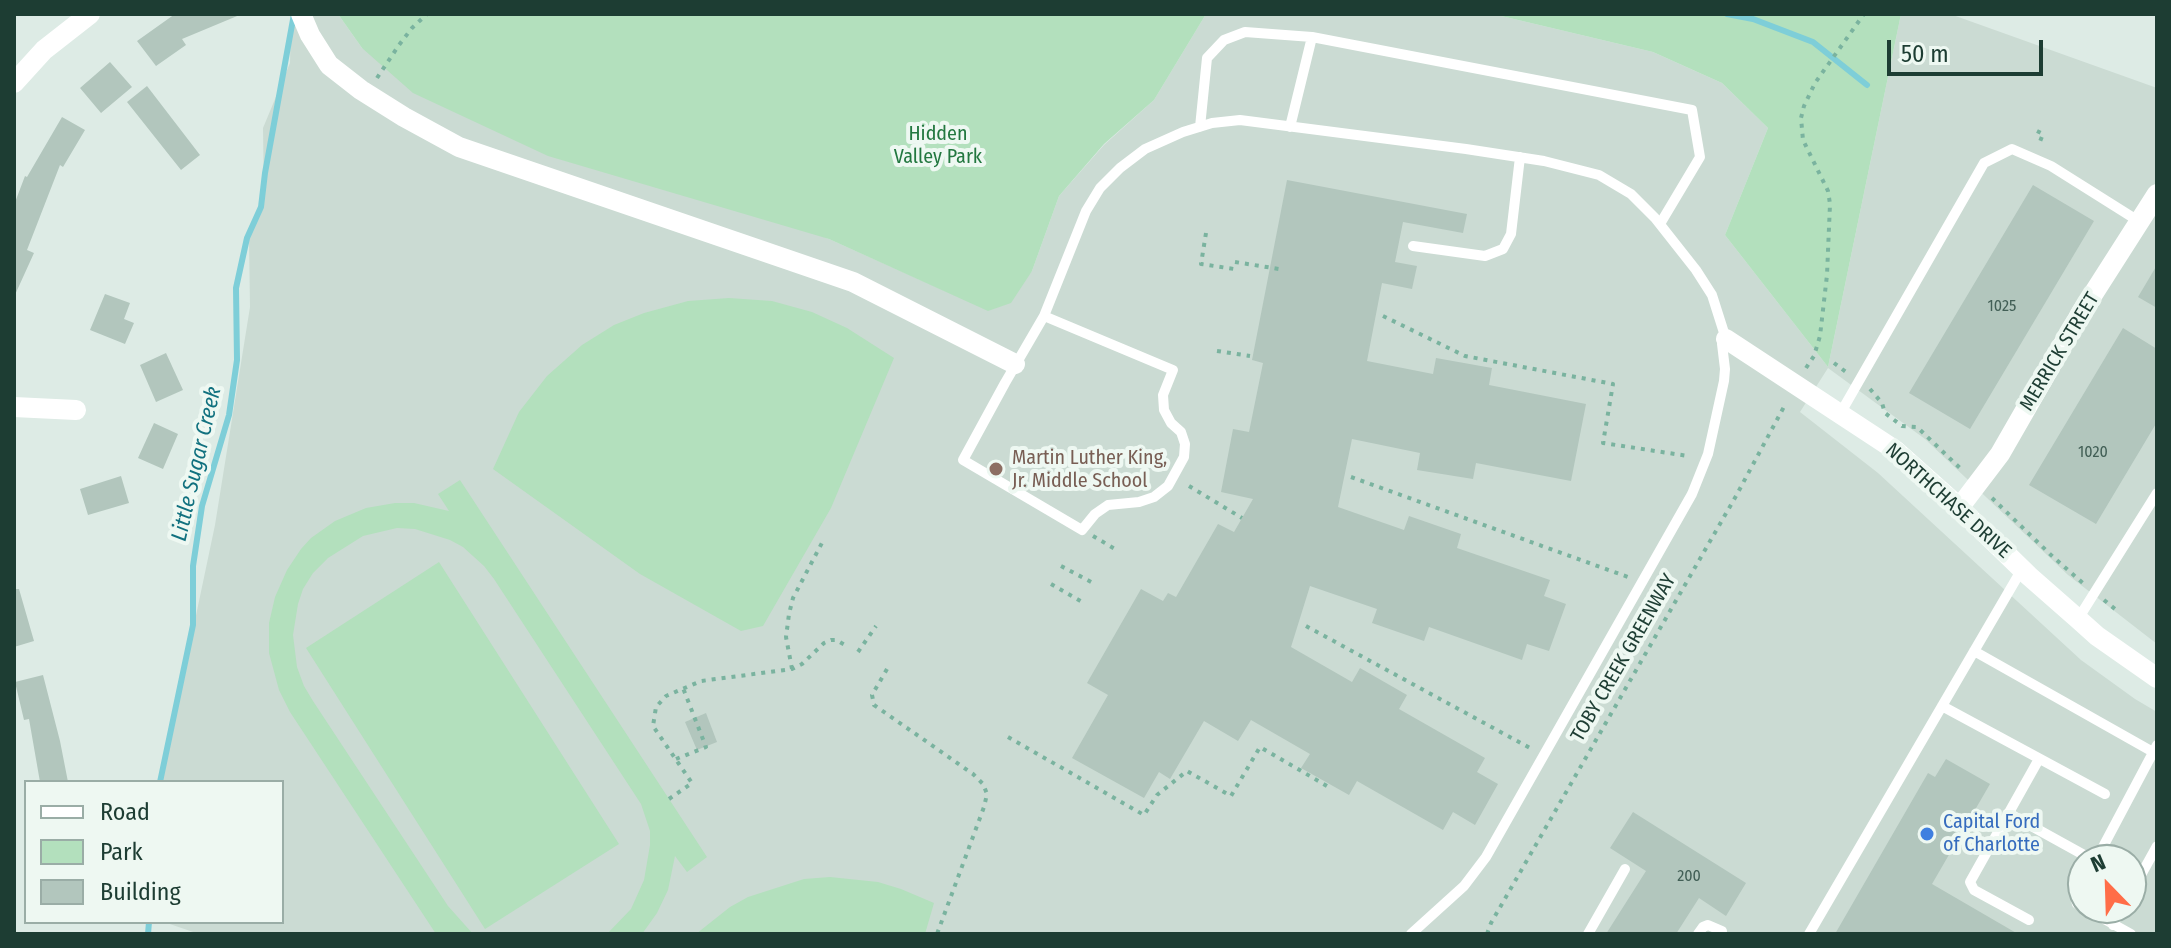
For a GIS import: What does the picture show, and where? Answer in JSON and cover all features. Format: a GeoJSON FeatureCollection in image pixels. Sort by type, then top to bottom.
{"type":"FeatureCollection","features":[{"type":"Feature","properties":{"kind":"street"},"geometry":{"type":"LineString","coordinates":[[14,83],[44,50],[90,14]]}},
{"type":"Feature","properties":{"kind":"street"},"geometry":{"type":"LineString","coordinates":[[301,14],[329,65],[367,88],[404,117],[459,147],[853,282],[1015,364]]}},
{"type":"Feature","properties":{"kind":"street","name":"MERRICK STREET"},"geometry":{"type":"LineString","coordinates":[[1959,508],[2000,454],[2081,313],[2157,194]]}},
{"type":"Feature","properties":{"kind":"street","name":"NORTHCHASE DRIVE"},"geometry":{"type":"LineString","coordinates":[[1726,339],[1895,450],[2097,636],[2157,678]]}},
{"type":"Feature","properties":{"kind":"street"},"geometry":{"type":"LineString","coordinates":[[14,407],[76,410]]}},
{"type":"Feature","properties":{"kind":"lane"},"geometry":{"type":"LineString","coordinates":[[1200,127],[1207,58],[1224,40],[1245,32],[1312,37],[1692,110],[1700,157],[1660,224]]}},
{"type":"Feature","properties":{"kind":"lane"},"geometry":{"type":"LineString","coordinates":[[1290,127],[1312,37]]}},
{"type":"Feature","properties":{"kind":"lane"},"geometry":{"type":"LineString","coordinates":[[1044,316],[1173,370],[1163,395],[1164,410],[1171,423],[1181,432],[1185,444],[1184,457],[1168,486],[1154,497],[1139,502],[1108,505],[1095,514],[1082,530],[963,460],[1044,316],[1086,211],[1100,188],[1145,149],[1183,132],[1212,123],[1240,120],[1520,157],[1599,175],[1631,194],[1660,224],[1712,295],[1726,339],[1722,344],[1724,381],[1708,454],[1692,494],[1479,869],[1411,934]]}},
{"type":"Feature","properties":{"kind":"lane"},"geometry":{"type":"LineString","coordinates":[[1840,414],[1984,163],[2012,149],[2051,166],[2140,222]]}},
{"type":"Feature","properties":{"kind":"lane"},"geometry":{"type":"LineString","coordinates":[[1413,246],[1485,256],[1503,249],[1511,234],[1520,157]]}},
{"type":"Feature","properties":{"kind":"lane"},"geometry":{"type":"LineString","coordinates":[[2078,619],[2157,493]]}},
{"type":"Feature","properties":{"kind":"lane"},"geometry":{"type":"LineString","coordinates":[[1809,934],[2022,569]]}},
{"type":"Feature","properties":{"kind":"lane"},"geometry":{"type":"LineString","coordinates":[[1974,651],[2155,749],[2103,844]]}},
{"type":"Feature","properties":{"kind":"lane"},"geometry":{"type":"LineString","coordinates":[[1942,706],[2105,794]]}},
{"type":"Feature","properties":{"kind":"lane"},"geometry":{"type":"LineString","coordinates":[[2029,920],[1970,885],[2039,759]]}},
{"type":"Feature","properties":{"kind":"lane"},"geometry":{"type":"LineString","coordinates":[[2008,813],[2067,845]]}},
{"type":"Feature","properties":{"kind":"lane"},"geometry":{"type":"LineString","coordinates":[[2147,864],[2157,846]]}},
{"type":"Feature","properties":{"kind":"lane"},"geometry":{"type":"LineString","coordinates":[[1588,934],[1625,869]]}},
{"type":"Feature","properties":{"kind":"lane"},"geometry":{"type":"LineString","coordinates":[[1698,934],[1708,925],[1722,931]]}},
{"type":"Feature","properties":{"kind":"lane"},"geometry":{"type":"LineString","coordinates":[[2113,925],[2131,934]]}},
{"type":"Feature","properties":{"kind":"path"},"geometry":{"type":"LineString","coordinates":[[367,88],[412,28],[427,14]]}},
{"type":"Feature","properties":{"kind":"path"},"geometry":{"type":"LineString","coordinates":[[1808,366],[1820,336],[1831,217],[1828,191],[1803,140],[1801,118],[1810,92],[1864,14]]}},
{"type":"Feature","properties":{"kind":"path"},"geometry":{"type":"LineString","coordinates":[[1206,233],[1201,264],[1234,269]]}},
{"type":"Feature","properties":{"kind":"path"},"geometry":{"type":"LineString","coordinates":[[1235,262],[1279,269]]}},
{"type":"Feature","properties":{"kind":"path"},"geometry":{"type":"LineString","coordinates":[[1383,316],[1465,356],[1613,384],[1603,443],[1688,456]]}},
{"type":"Feature","properties":{"kind":"path"},"geometry":{"type":"LineString","coordinates":[[1217,351],[1250,356]]}},
{"type":"Feature","properties":{"kind":"path"},"geometry":{"type":"LineString","coordinates":[[1834,363],[1877,397],[1885,413],[1902,426],[1917,427],[1969,476]]}},
{"type":"Feature","properties":{"kind":"path","name":"TOBY CREEK GREENWAY"},"geometry":{"type":"LineString","coordinates":[[1487,934],[1789,397]]}},
{"type":"Feature","properties":{"kind":"path"},"geometry":{"type":"LineString","coordinates":[[1351,477],[1628,577]]}},
{"type":"Feature","properties":{"kind":"path"},"geometry":{"type":"LineString","coordinates":[[1189,486],[1242,518]]}},
{"type":"Feature","properties":{"kind":"path"},"geometry":{"type":"LineString","coordinates":[[1987,493],[2059,563],[2115,609]]}},
{"type":"Feature","properties":{"kind":"path"},"geometry":{"type":"LineString","coordinates":[[1082,530],[1115,549]]}},
{"type":"Feature","properties":{"kind":"path"},"geometry":{"type":"LineString","coordinates":[[792,669],[786,637],[789,614],[793,598],[824,539]]}},
{"type":"Feature","properties":{"kind":"path"},"geometry":{"type":"LineString","coordinates":[[1061,566],[1095,584]]}},
{"type":"Feature","properties":{"kind":"path"},"geometry":{"type":"LineString","coordinates":[[1051,584],[1084,603]]}},
{"type":"Feature","properties":{"kind":"path"},"geometry":{"type":"LineString","coordinates":[[858,652],[876,626]]}},
{"type":"Feature","properties":{"kind":"path"},"geometry":{"type":"LineString","coordinates":[[1306,626],[1530,748]]}},
{"type":"Feature","properties":{"kind":"path"},"geometry":{"type":"LineString","coordinates":[[669,799],[692,783],[653,726],[656,707],[666,696],[701,681],[792,669],[831,640],[845,645]]}},
{"type":"Feature","properties":{"kind":"path"},"geometry":{"type":"LineString","coordinates":[[887,669],[872,695],[874,705],[973,774],[983,784],[987,794],[937,934]]}},
{"type":"Feature","properties":{"kind":"path"},"geometry":{"type":"LineString","coordinates":[[676,759],[706,747],[683,688]]}},
{"type":"Feature","properties":{"kind":"path"},"geometry":{"type":"LineString","coordinates":[[1008,737],[1144,815],[1157,795],[1187,771],[1231,796],[1260,747],[1327,786]]}},
{"type":"Feature","properties":{"kind":"shaded area","name":"Martin Luther King, Jr. Middle School"},"geometry":{"type":"Polygon","coordinates":[[[291,14],[338,14],[362,48],[829,239],[988,310],[1032,271],[1059,196],[1104,145],[1154,100],[1206,14],[1493,14],[1653,52],[1722,83],[1768,128],[1725,235],[1828,367],[1901,14],[1950,14],[2157,88],[2157,644],[2068,575],[1925,439],[1828,368],[1800,412],[1878,473],[2081,660],[2157,712],[2157,934],[199,934],[170,924],[284,924],[284,780],[161,780],[215,525],[250,307],[249,239],[264,197],[263,128],[290,63],[291,14]]]}},
{"type":"Feature","properties":{"kind":"green space","name":"Hidden Valley Park"},"geometry":{"type":"Polygon","coordinates":[[[338,14],[1206,14],[1154,100],[1104,144],[1059,196],[1032,271],[1011,303],[988,311],[829,239],[548,156],[413,93],[362,48],[338,14]]]}},
{"type":"Feature","properties":{"kind":"green space"},"geometry":{"type":"Polygon","coordinates":[[[1493,14],[1901,14],[1828,367],[1725,235],[1768,128],[1722,83],[1653,52],[1493,14]]]}},
{"type":"Feature","properties":{"kind":"green space"},"geometry":{"type":"Polygon","coordinates":[[[729,298],[772,301],[812,312],[847,328],[894,358],[831,508],[763,626],[741,631],[640,574],[493,469],[519,412],[547,376],[582,345],[614,325],[644,313],[688,301],[729,298]]]}},
{"type":"Feature","properties":{"kind":"green space"},"geometry":{"type":"Polygon","coordinates":[[[460,480],[707,857],[687,872],[675,856],[668,890],[642,934],[607,934],[631,909],[644,880],[650,831],[641,804],[494,579],[463,547],[415,529],[397,528],[363,536],[328,558],[313,573],[298,604],[293,635],[297,667],[313,701],[448,906],[473,934],[436,934],[290,712],[279,690],[269,653],[269,623],[275,597],[301,549],[335,521],[366,508],[414,503],[449,511],[438,494],[460,480]]]}},
{"type":"Feature","properties":{"kind":"green space"},"geometry":{"type":"Polygon","coordinates":[[[439,562],[619,844],[485,929],[306,648],[439,562]]]}},
{"type":"Feature","properties":{"kind":"green space"},"geometry":{"type":"Polygon","coordinates":[[[830,877],[878,882],[934,903],[925,934],[696,934],[748,897],[804,879],[830,877]]]}},
{"type":"Feature","properties":{"kind":"building"},"geometry":{"type":"Polygon","coordinates":[[[175,14],[242,14],[182,39],[186,45],[156,66],[137,41],[175,14]]]}},
{"type":"Feature","properties":{"kind":"building"},"geometry":{"type":"Polygon","coordinates":[[[110,62],[132,87],[101,113],[80,88],[110,62]]]}},
{"type":"Feature","properties":{"kind":"building"},"geometry":{"type":"Polygon","coordinates":[[[147,86],[200,155],[181,170],[127,102],[147,86]]]}},
{"type":"Feature","properties":{"kind":"building"},"geometry":{"type":"Polygon","coordinates":[[[62,117],[85,130],[63,167],[60,165],[27,250],[34,253],[14,297],[14,205],[25,176],[62,117]]]}},
{"type":"Feature","properties":{"kind":"building"},"geometry":{"type":"Polygon","coordinates":[[[1287,180],[1467,214],[1463,233],[1403,222],[1395,262],[1417,266],[1412,289],[1382,283],[1367,361],[1433,374],[1436,358],[1492,368],[1489,385],[1586,404],[1571,481],[1476,463],[1473,479],[1417,470],[1420,453],[1352,439],[1338,507],[1404,530],[1409,516],[1461,534],[1457,548],[1550,580],[1544,596],[1566,604],[1549,651],[1527,644],[1522,660],[1429,627],[1424,641],[1372,623],[1377,609],[1310,586],[1291,647],[1352,682],[1360,668],[1407,695],[1399,709],[1485,758],[1477,772],[1498,784],[1475,825],[1453,812],[1443,830],[1357,781],[1349,795],[1301,768],[1310,754],[1251,720],[1238,741],[1204,721],[1170,779],[1159,772],[1144,798],[1072,758],[1108,695],[1087,683],[1141,589],[1163,601],[1168,593],[1176,597],[1218,524],[1234,532],[1253,499],[1221,492],[1233,429],[1249,432],[1263,363],[1252,360],[1287,180]]]}},
{"type":"Feature","properties":{"kind":"building"},"geometry":{"type":"Polygon","coordinates":[[[2033,185],[2094,221],[1970,429],[1909,393],[2033,185]]]}},
{"type":"Feature","properties":{"kind":"building"},"geometry":{"type":"Polygon","coordinates":[[[2157,265],[2157,308],[2138,297],[2157,265]]]}},
{"type":"Feature","properties":{"kind":"building"},"geometry":{"type":"Polygon","coordinates":[[[105,294],[130,303],[124,319],[134,323],[125,344],[90,330],[105,294]]]}},
{"type":"Feature","properties":{"kind":"building"},"geometry":{"type":"Polygon","coordinates":[[[2123,328],[2157,349],[2157,422],[2096,524],[2029,485],[2123,328]]]}},
{"type":"Feature","properties":{"kind":"building"},"geometry":{"type":"Polygon","coordinates":[[[166,353],[183,390],[156,402],[140,365],[166,353]]]}},
{"type":"Feature","properties":{"kind":"building"},"geometry":{"type":"Polygon","coordinates":[[[154,423],[178,434],[163,469],[138,458],[154,423]]]}},
{"type":"Feature","properties":{"kind":"building"},"geometry":{"type":"Polygon","coordinates":[[[121,476],[129,503],[88,515],[80,489],[121,476]]]}},
{"type":"Feature","properties":{"kind":"building"},"geometry":{"type":"Polygon","coordinates":[[[14,589],[19,589],[34,641],[14,647],[14,589]]]}},
{"type":"Feature","properties":{"kind":"building"},"geometry":{"type":"Polygon","coordinates":[[[43,675],[68,780],[40,780],[29,719],[24,720],[15,682],[43,675]]]}},
{"type":"Feature","properties":{"kind":"building"},"geometry":{"type":"Polygon","coordinates":[[[706,713],[717,742],[697,750],[685,722],[706,713]]]}},
{"type":"Feature","properties":{"kind":"building","name":"Capital Ford of Charlotte"},"geometry":{"type":"Polygon","coordinates":[[[1946,759],[1990,784],[1932,884],[2018,934],[1835,934],[1928,773],[1935,777],[1946,759]]]}},
{"type":"Feature","properties":{"kind":"building"},"geometry":{"type":"Polygon","coordinates":[[[1633,812],[1746,883],[1726,916],[1699,898],[1676,934],[1606,934],[1646,871],[1610,848],[1633,812]]]}},
{"type":"Feature","properties":{"kind":"waterway","name":"Little Sugar Creek"},"geometry":{"type":"LineString","coordinates":[[160,780],[193,625],[193,566],[202,506],[229,415],[237,360],[236,288],[247,238],[261,207],[294,14]]}},
{"type":"Feature","properties":{"kind":"waterway"},"geometry":{"type":"LineString","coordinates":[[1727,14],[1753,19],[1813,42],[1867,85]]}},
{"type":"Feature","properties":{"kind":"waterway","name":"Little Sugar Creek"},"geometry":{"type":"LineString","coordinates":[[148,934],[149,924]]}},
{"type":"Feature","properties":{"kind":"place","name":"Martin Luther King, Jr. Middle School"},"geometry":{"type":"Point","coordinates":[996,469]}},
{"type":"Feature","properties":{"kind":"place","name":"Capital Ford of Charlotte"},"geometry":{"type":"Point","coordinates":[1927,834]}}]}
